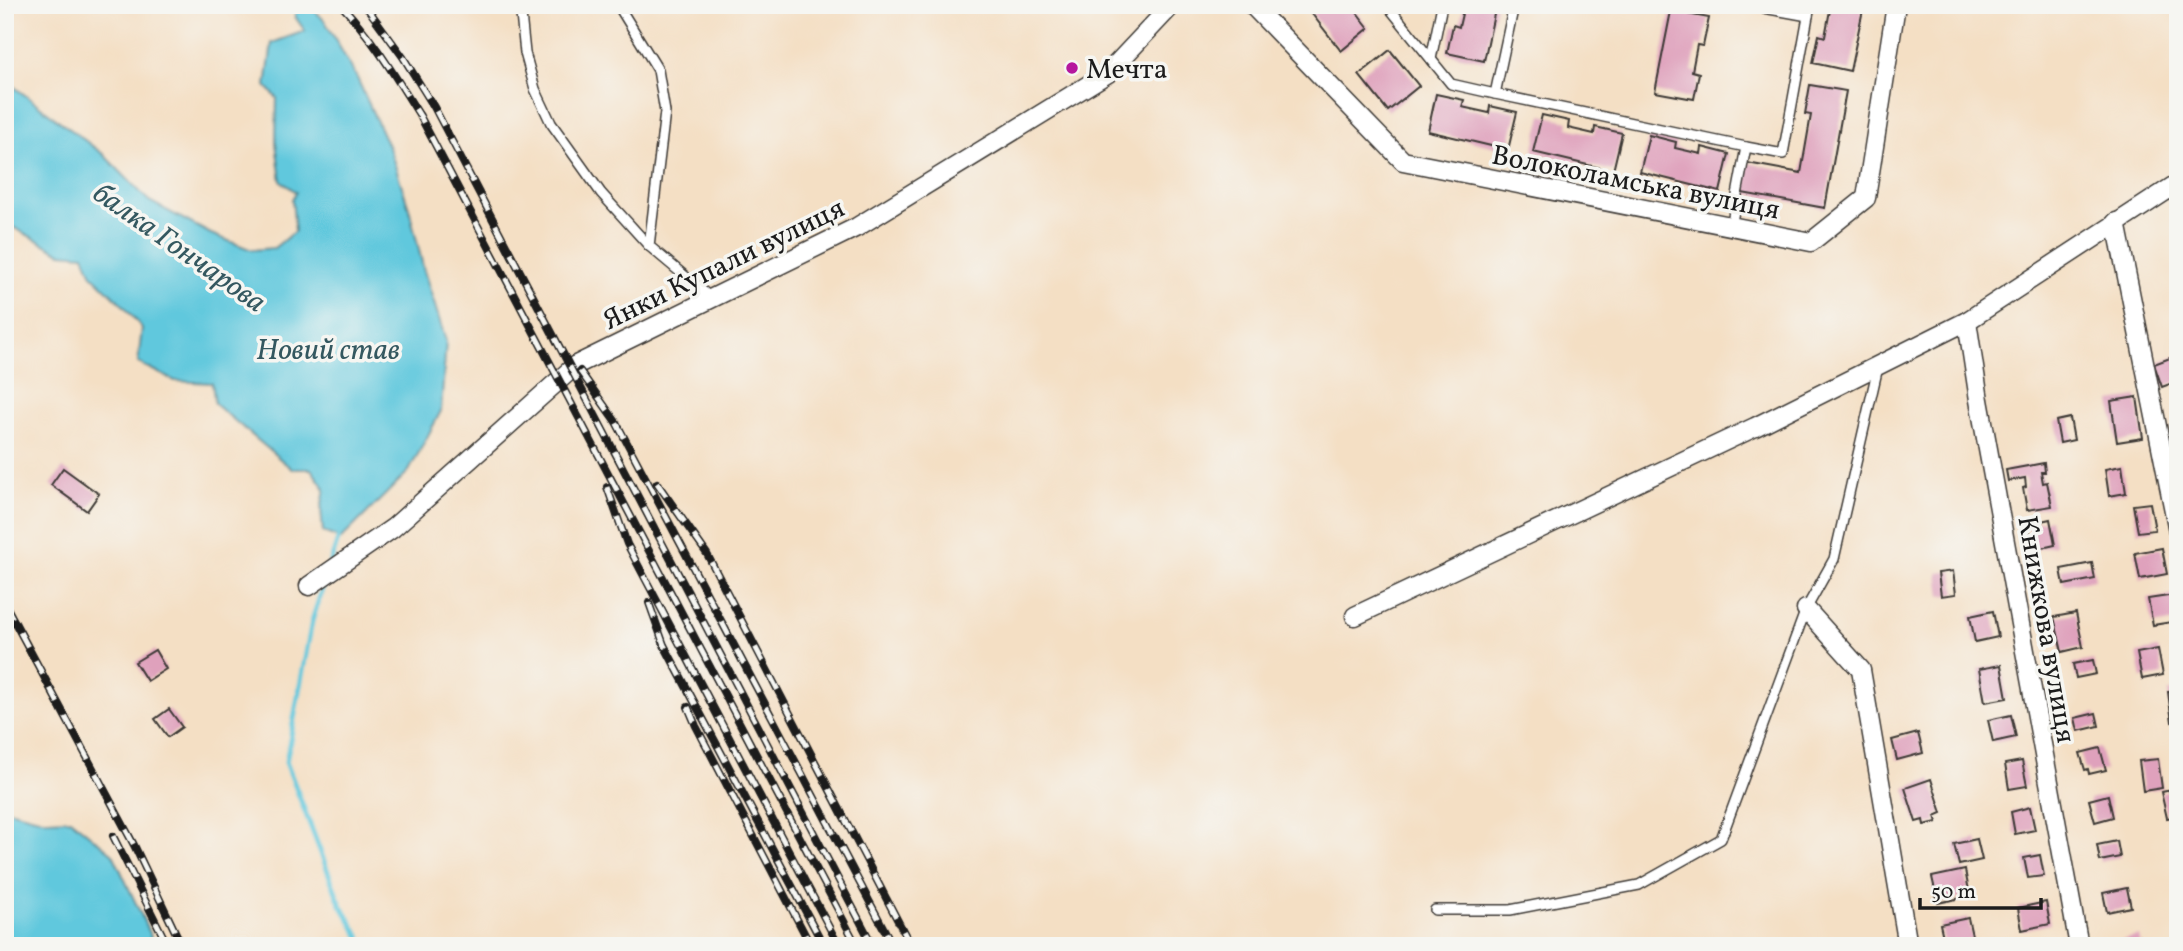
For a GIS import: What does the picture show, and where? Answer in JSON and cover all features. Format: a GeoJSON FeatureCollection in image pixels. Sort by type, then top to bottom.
{"type":"FeatureCollection","features":[{"type":"Feature","properties":{"kind":"street","name":"Янки Купали вулиця"},"geometry":{"type":"LineString","coordinates":[[309,586],[393,528],[576,365],[857,227],[1108,73],[1172,5]]}},
{"type":"Feature","properties":{"kind":"street","name":"Волоколамська вулиця"},"geometry":{"type":"LineString","coordinates":[[1252,5],[1403,161],[1811,242],[1866,198],[1896,5]]}},
{"type":"Feature","properties":{"kind":"street"},"geometry":{"type":"LineString","coordinates":[[1355,616],[1755,427],[1967,321],[2178,183]]}},
{"type":"Feature","properties":{"kind":"street"},"geometry":{"type":"LineString","coordinates":[[2116,222],[2178,531]]}},
{"type":"Feature","properties":{"kind":"street","name":"Книжкова вулиця"},"geometry":{"type":"LineString","coordinates":[[1967,321],[1979,400],[2079,946]]}},
{"type":"Feature","properties":{"kind":"street"},"geometry":{"type":"LineString","coordinates":[[1806,609],[1861,670],[1908,946]]}},
{"type":"Feature","properties":{"kind":"lane"},"geometry":{"type":"LineString","coordinates":[[520,5],[528,65],[535,89],[551,122],[601,193],[649,246],[711,298]]}},
{"type":"Feature","properties":{"kind":"lane"},"geometry":{"type":"LineString","coordinates":[[618,5],[658,70],[665,112],[649,246]]}},
{"type":"Feature","properties":{"kind":"lane"},"geometry":{"type":"LineString","coordinates":[[1387,5],[1451,84],[1783,154],[1810,5]]}},
{"type":"Feature","properties":{"kind":"lane"},"geometry":{"type":"LineString","coordinates":[[1431,59],[1442,5]]}},
{"type":"Feature","properties":{"kind":"lane"},"geometry":{"type":"LineString","coordinates":[[1495,94],[1514,5]]}},
{"type":"Feature","properties":{"kind":"lane"},"geometry":{"type":"LineString","coordinates":[[1746,5],[1808,16]]}},
{"type":"Feature","properties":{"kind":"lane"},"geometry":{"type":"LineString","coordinates":[[1731,227],[1746,147]]}},
{"type":"Feature","properties":{"kind":"lane"},"geometry":{"type":"LineString","coordinates":[[1435,910],[1510,910],[1639,885],[1721,839],[1806,609],[1834,559],[1878,366]]}},
{"type":"Feature","properties":{"kind":"water","name":"Новий став"},"geometry":{"type":"Polygon","coordinates":[[[293,5],[309,5],[325,21],[357,78],[390,150],[446,341],[441,411],[409,471],[341,539],[323,532],[321,509],[325,489],[311,469],[292,469],[215,404],[212,383],[175,381],[138,363],[142,328],[92,275],[84,255],[61,253],[5,223],[5,80],[103,154],[149,201],[211,234],[252,250],[274,248],[295,231],[292,199],[296,192],[281,181],[276,143],[277,98],[266,86],[272,43],[305,31],[296,18],[293,5]]]}},
{"type":"Feature","properties":{"kind":"water"},"geometry":{"type":"Polygon","coordinates":[[[5,809],[46,820],[70,819],[113,854],[151,936],[147,946],[5,946],[5,809]]]}},
{"type":"Feature","properties":{"kind":"building"},"geometry":{"type":"Polygon","coordinates":[[[1305,5],[1343,5],[1346,9],[1351,5],[1369,28],[1341,51],[1305,5]]]}},
{"type":"Feature","properties":{"kind":"building"},"geometry":{"type":"Polygon","coordinates":[[[1464,5],[1496,5],[1484,61],[1447,53],[1453,25],[1459,27],[1464,5]]]}},
{"type":"Feature","properties":{"kind":"building"},"geometry":{"type":"Polygon","coordinates":[[[1824,5],[1864,5],[1850,71],[1813,63],[1819,35],[1825,37],[1830,10],[1823,9],[1824,5]]]}},
{"type":"Feature","properties":{"kind":"building"},"geometry":{"type":"Polygon","coordinates":[[[1671,11],[1709,18],[1703,46],[1697,45],[1692,71],[1699,73],[1694,99],[1655,92],[1671,11]]]}},
{"type":"Feature","properties":{"kind":"building"},"geometry":{"type":"Polygon","coordinates":[[[1390,50],[1419,86],[1388,111],[1359,75],[1390,50]]]}},
{"type":"Feature","properties":{"kind":"building"},"geometry":{"type":"Polygon","coordinates":[[[1810,85],[1846,91],[1825,208],[1742,193],[1747,163],[1801,173],[1811,115],[1805,114],[1810,85]]]}},
{"type":"Feature","properties":{"kind":"building"},"geometry":{"type":"Polygon","coordinates":[[[1436,94],[1464,100],[1462,107],[1489,113],[1490,106],[1517,112],[1508,150],[1428,131],[1436,94]]]}},
{"type":"Feature","properties":{"kind":"building"},"geometry":{"type":"Polygon","coordinates":[[[1542,115],[1569,121],[1568,128],[1594,134],[1595,127],[1622,133],[1613,171],[1533,152],[1542,115]]]}},
{"type":"Feature","properties":{"kind":"building"},"geometry":{"type":"Polygon","coordinates":[[[1649,135],[1676,142],[1675,148],[1701,154],[1702,147],[1729,154],[1720,192],[1640,172],[1649,135]]]}},
{"type":"Feature","properties":{"kind":"building"},"geometry":{"type":"Polygon","coordinates":[[[2178,355],[2178,381],[2162,387],[2154,364],[2178,355]]]}},
{"type":"Feature","properties":{"kind":"building"},"geometry":{"type":"Polygon","coordinates":[[[2137,397],[2143,438],[2117,442],[2111,401],[2137,397]]]}},
{"type":"Feature","properties":{"kind":"building"},"geometry":{"type":"Polygon","coordinates":[[[2070,418],[2074,440],[2060,443],[2056,421],[2070,418]]]}},
{"type":"Feature","properties":{"kind":"building"},"geometry":{"type":"Polygon","coordinates":[[[2044,463],[2045,472],[2041,472],[2043,483],[2047,482],[2052,506],[2027,510],[2023,488],[2026,487],[2025,478],[2008,481],[2006,470],[2044,463]]]}},
{"type":"Feature","properties":{"kind":"building"},"geometry":{"type":"Polygon","coordinates":[[[2122,466],[2126,493],[2109,496],[2105,469],[2122,466]]]}},
{"type":"Feature","properties":{"kind":"building"},"geometry":{"type":"Polygon","coordinates":[[[63,468],[99,494],[87,511],[51,485],[63,468]]]}},
{"type":"Feature","properties":{"kind":"building"},"geometry":{"type":"Polygon","coordinates":[[[2150,503],[2155,530],[2138,532],[2133,505],[2150,503]]]}},
{"type":"Feature","properties":{"kind":"building"},"geometry":{"type":"Polygon","coordinates":[[[2050,519],[2055,545],[2033,550],[2028,524],[2050,519]]]}},
{"type":"Feature","properties":{"kind":"building"},"geometry":{"type":"Polygon","coordinates":[[[2162,548],[2167,574],[2140,579],[2135,553],[2162,548]]]}},
{"type":"Feature","properties":{"kind":"building"},"geometry":{"type":"Polygon","coordinates":[[[2092,563],[2095,579],[2064,585],[2061,569],[2092,563]]]}},
{"type":"Feature","properties":{"kind":"building"},"geometry":{"type":"Polygon","coordinates":[[[1953,571],[1956,594],[1941,596],[1938,573],[1953,571]]]}},
{"type":"Feature","properties":{"kind":"building"},"geometry":{"type":"Polygon","coordinates":[[[2175,595],[2178,621],[2153,625],[2148,599],[2175,595]]]}},
{"type":"Feature","properties":{"kind":"building"},"geometry":{"type":"Polygon","coordinates":[[[1993,611],[1998,637],[1975,642],[1970,616],[1993,611]]]}},
{"type":"Feature","properties":{"kind":"building"},"geometry":{"type":"Polygon","coordinates":[[[2076,613],[2083,647],[2062,652],[2054,617],[2076,613]]]}},
{"type":"Feature","properties":{"kind":"building"},"geometry":{"type":"Polygon","coordinates":[[[2158,649],[2163,675],[2142,679],[2137,653],[2158,649]]]}},
{"type":"Feature","properties":{"kind":"building"},"geometry":{"type":"Polygon","coordinates":[[[155,650],[166,669],[147,681],[135,662],[155,650]]]}},
{"type":"Feature","properties":{"kind":"building"},"geometry":{"type":"Polygon","coordinates":[[[2093,660],[2096,674],[2076,678],[2073,664],[2093,660]]]}},
{"type":"Feature","properties":{"kind":"building"},"geometry":{"type":"Polygon","coordinates":[[[2001,665],[2007,698],[1985,702],[1979,669],[2001,665]]]}},
{"type":"Feature","properties":{"kind":"building"},"geometry":{"type":"Polygon","coordinates":[[[2178,691],[2178,721],[2172,722],[2168,692],[2178,691]]]}},
{"type":"Feature","properties":{"kind":"building"},"geometry":{"type":"Polygon","coordinates":[[[169,709],[182,727],[168,737],[155,719],[169,709]]]}},
{"type":"Feature","properties":{"kind":"building"},"geometry":{"type":"Polygon","coordinates":[[[2096,713],[2099,726],[2078,731],[2075,718],[2096,713]]]}},
{"type":"Feature","properties":{"kind":"building"},"geometry":{"type":"Polygon","coordinates":[[[2011,715],[2016,737],[1993,742],[1988,720],[2011,715]]]}},
{"type":"Feature","properties":{"kind":"building"},"geometry":{"type":"Polygon","coordinates":[[[1918,733],[1923,753],[1897,760],[1892,740],[1918,733]]]}},
{"type":"Feature","properties":{"kind":"building"},"geometry":{"type":"Polygon","coordinates":[[[2100,748],[2106,770],[2089,774],[2088,769],[2085,770],[2080,753],[2100,748]]]}},
{"type":"Feature","properties":{"kind":"building"},"geometry":{"type":"Polygon","coordinates":[[[2158,759],[2162,788],[2143,791],[2139,761],[2158,759]]]}},
{"type":"Feature","properties":{"kind":"building"},"geometry":{"type":"Polygon","coordinates":[[[2022,761],[2027,786],[2009,789],[2005,764],[2022,761]]]}},
{"type":"Feature","properties":{"kind":"building"},"geometry":{"type":"Polygon","coordinates":[[[1931,779],[1942,813],[1935,816],[1937,822],[1924,825],[1923,820],[1916,822],[1905,788],[1931,779]]]}},
{"type":"Feature","properties":{"kind":"building"},"geometry":{"type":"Polygon","coordinates":[[[2178,789],[2178,816],[2167,818],[2161,792],[2178,789]]]}},
{"type":"Feature","properties":{"kind":"building"},"geometry":{"type":"Polygon","coordinates":[[[2108,795],[2113,817],[2095,822],[2089,800],[2108,795]]]}},
{"type":"Feature","properties":{"kind":"building"},"geometry":{"type":"Polygon","coordinates":[[[2030,807],[2035,830],[2015,834],[2011,812],[2030,807]]]}},
{"type":"Feature","properties":{"kind":"building"},"geometry":{"type":"Polygon","coordinates":[[[1977,839],[1982,860],[1959,865],[1954,844],[1977,839]]]}},
{"type":"Feature","properties":{"kind":"building"},"geometry":{"type":"Polygon","coordinates":[[[2117,841],[2120,857],[2100,861],[2097,845],[2117,841]]]}},
{"type":"Feature","properties":{"kind":"building"},"geometry":{"type":"Polygon","coordinates":[[[2040,855],[2044,876],[2028,878],[2024,858],[2040,855]]]}},
{"type":"Feature","properties":{"kind":"building"},"geometry":{"type":"Polygon","coordinates":[[[1965,870],[1970,896],[1938,903],[1932,877],[1965,870]]]}},
{"type":"Feature","properties":{"kind":"building"},"geometry":{"type":"Polygon","coordinates":[[[2127,888],[2131,907],[2107,912],[2103,893],[2127,888]]]}},
{"type":"Feature","properties":{"kind":"building"},"geometry":{"type":"Polygon","coordinates":[[[2046,902],[2050,924],[2022,930],[2018,908],[2046,902]]]}},
{"type":"Feature","properties":{"kind":"building"},"geometry":{"type":"Polygon","coordinates":[[[1968,918],[1973,940],[1945,946],[1940,924],[1968,918]]]}},
{"type":"Feature","properties":{"kind":"building"},"geometry":{"type":"Polygon","coordinates":[[[2139,936],[2141,946],[2117,946],[2116,941],[2139,936]]]}},
{"type":"Feature","properties":{"kind":"waterway","name":"балка Гончарова"},"geometry":{"type":"LineString","coordinates":[[330,564],[340,533]]}},
{"type":"Feature","properties":{"kind":"waterway","name":"балка Гончарова"},"geometry":{"type":"LineString","coordinates":[[325,580],[312,621],[286,762],[340,903],[365,946]]}},
{"type":"Feature","properties":{"kind":"railway"},"geometry":{"type":"LineString","coordinates":[[341,5],[374,45],[420,116],[857,946]]}},
{"type":"Feature","properties":{"kind":"railway"},"geometry":{"type":"LineString","coordinates":[[365,5],[403,57],[434,107],[873,946]]}},
{"type":"Feature","properties":{"kind":"railway"},"geometry":{"type":"LineString","coordinates":[[580,371],[616,422],[893,946]]}},
{"type":"Feature","properties":{"kind":"railway"},"geometry":{"type":"LineString","coordinates":[[657,483],[707,554],[911,946]]}},
{"type":"Feature","properties":{"kind":"railway"},"geometry":{"type":"LineString","coordinates":[[607,487],[627,544],[839,946]]}},
{"type":"Feature","properties":{"kind":"railway"},"geometry":{"type":"LineString","coordinates":[[649,603],[664,645],[824,946]]}},
{"type":"Feature","properties":{"kind":"railway"},"geometry":{"type":"LineString","coordinates":[[5,604],[134,845],[182,946]]}},
{"type":"Feature","properties":{"kind":"railway"},"geometry":{"type":"LineString","coordinates":[[688,707],[811,946]]}},
{"type":"Feature","properties":{"kind":"railway"},"geometry":{"type":"LineString","coordinates":[[113,836],[168,946]]}},
{"type":"Feature","properties":{"kind":"place","name":"Мечта"},"geometry":{"type":"Point","coordinates":[1072,68]}}]}
